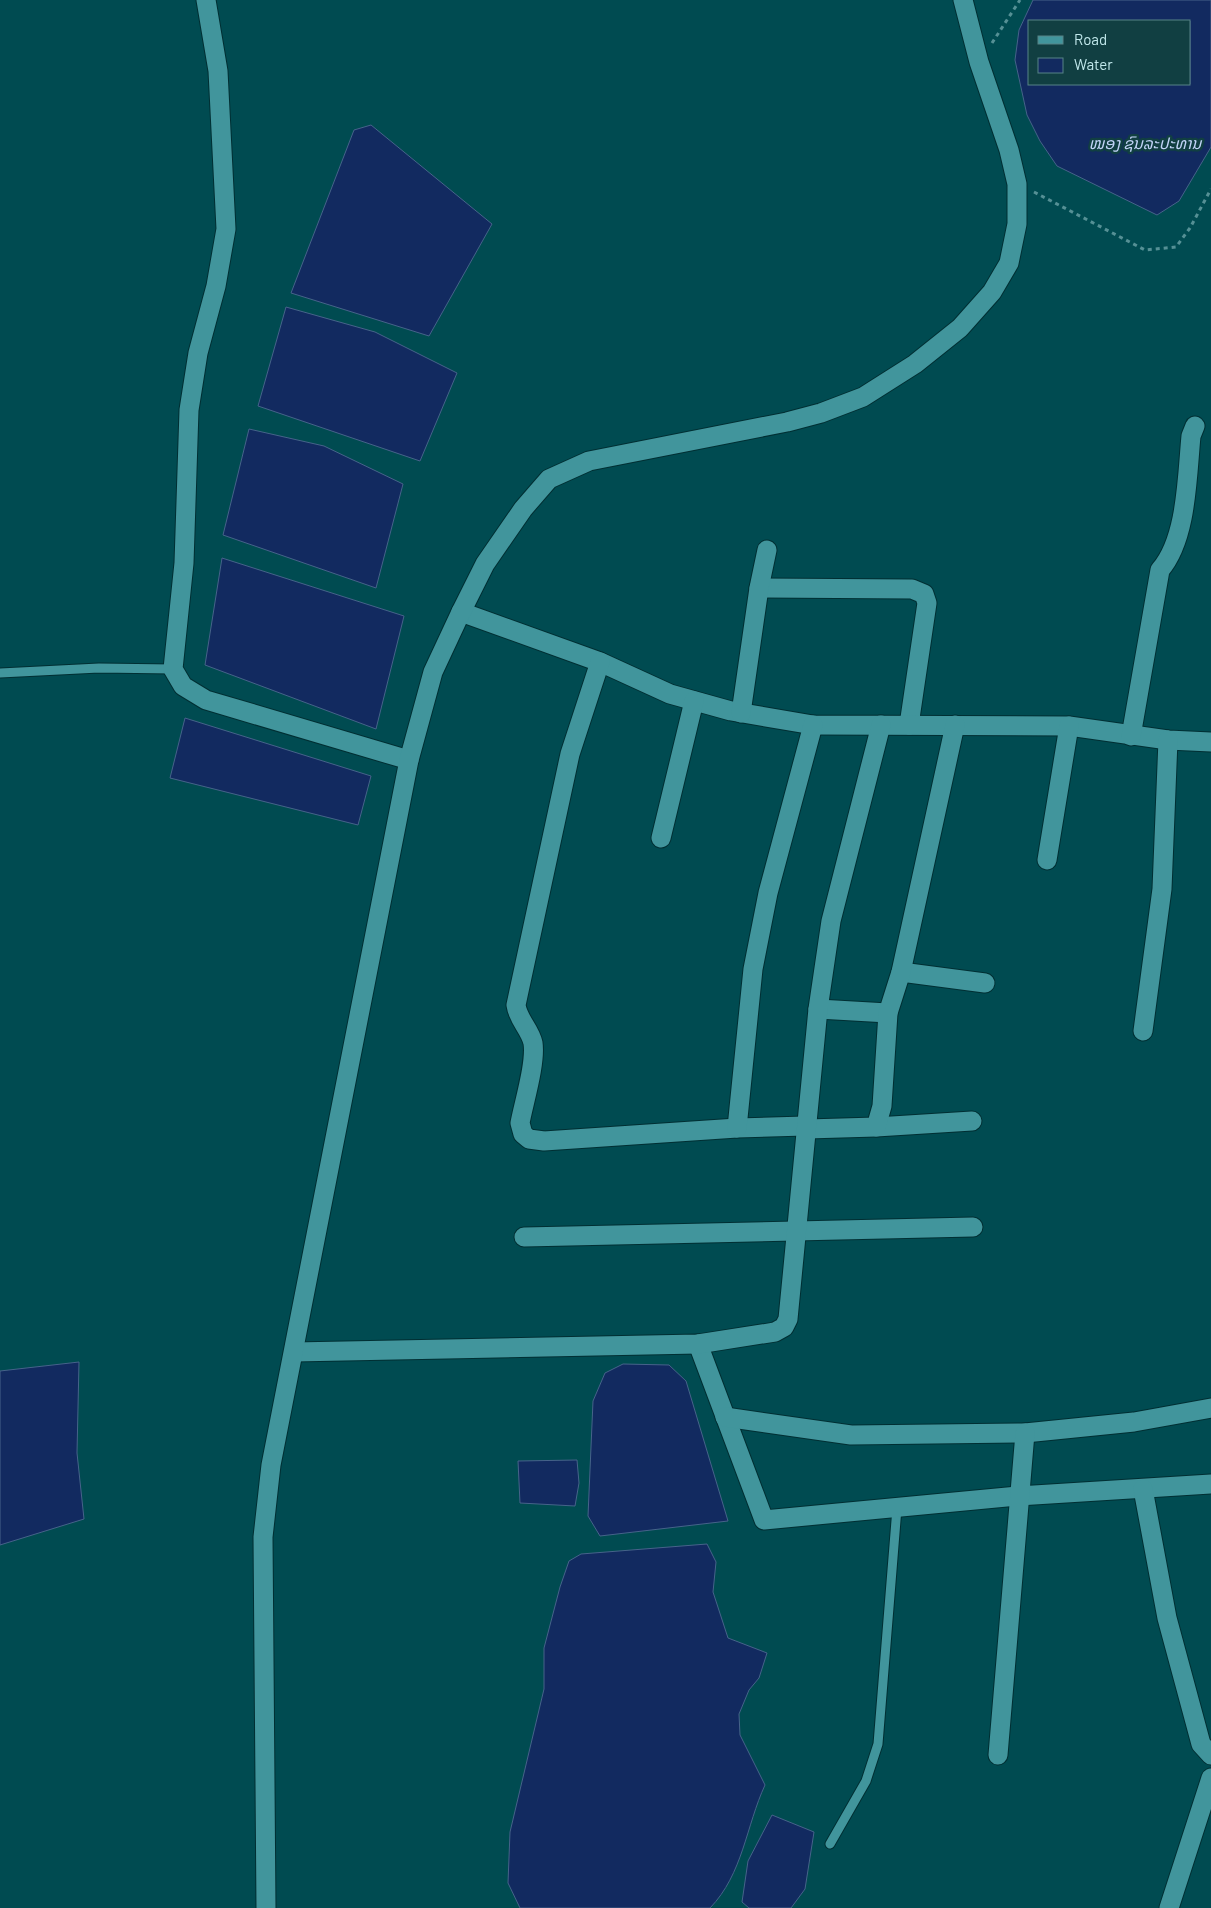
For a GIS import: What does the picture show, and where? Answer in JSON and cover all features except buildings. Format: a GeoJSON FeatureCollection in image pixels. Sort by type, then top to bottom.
{"type":"FeatureCollection","features":[{"type":"Feature","properties":{"kind":"street"},"geometry":{"type":"LineString","coordinates":[[206,0],[218,71],[226,229],[216,286],[198,353],[189,410],[184,562],[173,670],[183,686],[206,700],[409,760]]}},
{"type":"Feature","properties":{"kind":"street"},"geometry":{"type":"LineString","coordinates":[[266,1908],[263,1537],[271,1466],[409,760],[433,672],[485,564],[523,509],[549,479],[589,461],[787,422],[821,413],[863,397],[915,364],[960,328],[992,292],[1009,263],[1017,224],[1017,184],[1009,150],[979,62],[963,0]]}},
{"type":"Feature","properties":{"kind":"street"},"geometry":{"type":"LineString","coordinates":[[1131,736],[1160,570],[1169,559],[1182,518],[1191,436],[1195,426]]}},
{"type":"Feature","properties":{"kind":"street"},"geometry":{"type":"LineString","coordinates":[[741,713],[759,588],[767,550]]}},
{"type":"Feature","properties":{"kind":"street"},"geometry":{"type":"LineString","coordinates":[[759,588],[912,589],[924,594],[927,603],[909,725]]}},
{"type":"Feature","properties":{"kind":"street"},"geometry":{"type":"LineString","coordinates":[[461,612],[600,662],[670,694],[741,713],[813,725],[1069,726],[1131,736],[1211,742]]}},
{"type":"Feature","properties":{"kind":"street"},"geometry":{"type":"LineString","coordinates":[[600,662],[570,754],[516,1005],[518,1016],[532,1041],[534,1053],[520,1123],[523,1134],[530,1139],[544,1141],[736,1128],[876,1126],[972,1121]]}},
{"type":"Feature","properties":{"kind":"street"},"geometry":{"type":"LineString","coordinates":[[661,838],[694,701]]}},
{"type":"Feature","properties":{"kind":"street"},"geometry":{"type":"LineString","coordinates":[[736,1128],[753,969],[768,893],[813,725]]}},
{"type":"Feature","properties":{"kind":"street"},"geometry":{"type":"LineString","coordinates":[[294,1352],[698,1344],[775,1332],[784,1327],[788,1319],[818,1009],[831,921],[881,725]]}},
{"type":"Feature","properties":{"kind":"street"},"geometry":{"type":"LineString","coordinates":[[876,1126],[882,1106],[888,1013],[901,972],[955,725]]}},
{"type":"Feature","properties":{"kind":"street"},"geometry":{"type":"LineString","coordinates":[[1047,860],[1069,726]]}},
{"type":"Feature","properties":{"kind":"street"},"geometry":{"type":"LineString","coordinates":[[1143,1031],[1162,889],[1168,740]]}},
{"type":"Feature","properties":{"kind":"street"},"geometry":{"type":"LineString","coordinates":[[901,972],[985,983]]}},
{"type":"Feature","properties":{"kind":"street"},"geometry":{"type":"LineString","coordinates":[[818,1009],[888,1013]]}},
{"type":"Feature","properties":{"kind":"street"},"geometry":{"type":"LineString","coordinates":[[524,1237],[973,1227]]}},
{"type":"Feature","properties":{"kind":"street"},"geometry":{"type":"LineString","coordinates":[[698,1344],[764,1520],[1018,1496],[1211,1484]]}},
{"type":"Feature","properties":{"kind":"street"},"geometry":{"type":"LineString","coordinates":[[725,1417],[851,1436],[1025,1433],[1134,1422],[1211,1408]]}},
{"type":"Feature","properties":{"kind":"street"},"geometry":{"type":"LineString","coordinates":[[998,1756],[1018,1496],[1025,1433]]}},
{"type":"Feature","properties":{"kind":"street"},"geometry":{"type":"LineString","coordinates":[[1144,1489],[1167,1618],[1201,1744],[1211,1755]]}},
{"type":"Feature","properties":{"kind":"street"},"geometry":{"type":"LineString","coordinates":[[1169,1908],[1211,1778]]}},
{"type":"Feature","properties":{"kind":"lane"},"geometry":{"type":"LineString","coordinates":[[0,673],[99,668],[173,670]]}},
{"type":"Feature","properties":{"kind":"lane"},"geometry":{"type":"LineString","coordinates":[[830,1844],[866,1781],[878,1744],[897,1508]]}},
{"type":"Feature","properties":{"kind":"path"},"geometry":{"type":"LineString","coordinates":[[979,62],[1020,0]]}},
{"type":"Feature","properties":{"kind":"path"},"geometry":{"type":"LineString","coordinates":[[1017,184],[1145,250],[1176,247],[1190,228],[1211,189]]}},
{"type":"Feature","properties":{"kind":"water","name":"ໜອງ ຊົນລະປະທານ"},"geometry":{"type":"Polygon","coordinates":[[[1033,0],[1211,0],[1211,147],[1179,201],[1157,215],[1057,166],[1040,141],[1027,115],[1015,60],[1019,30],[1033,0]]]}},
{"type":"Feature","properties":{"kind":"water"},"geometry":{"type":"Polygon","coordinates":[[[371,125],[492,224],[429,336],[291,293],[354,130],[371,125]]]}},
{"type":"Feature","properties":{"kind":"water"},"geometry":{"type":"Polygon","coordinates":[[[286,307],[375,332],[457,373],[420,461],[258,406],[286,307]]]}},
{"type":"Feature","properties":{"kind":"water"},"geometry":{"type":"Polygon","coordinates":[[[249,429],[324,446],[403,484],[376,588],[223,535],[249,429]]]}},
{"type":"Feature","properties":{"kind":"water"},"geometry":{"type":"Polygon","coordinates":[[[222,558],[404,616],[376,729],[205,665],[222,558]]]}},
{"type":"Feature","properties":{"kind":"water"},"geometry":{"type":"Polygon","coordinates":[[[185,718],[371,776],[358,825],[170,778],[185,718]]]}},
{"type":"Feature","properties":{"kind":"water"},"geometry":{"type":"Polygon","coordinates":[[[79,1362],[77,1453],[84,1519],[0,1545],[0,1371],[79,1362]]]}},
{"type":"Feature","properties":{"kind":"water"},"geometry":{"type":"Polygon","coordinates":[[[623,1364],[669,1365],[686,1381],[728,1521],[600,1536],[588,1516],[593,1401],[605,1373],[623,1364]]]}},
{"type":"Feature","properties":{"kind":"water"},"geometry":{"type":"Polygon","coordinates":[[[577,1460],[579,1483],[575,1506],[520,1503],[518,1461],[577,1460]]]}},
{"type":"Feature","properties":{"kind":"water"},"geometry":{"type":"Polygon","coordinates":[[[707,1544],[716,1562],[713,1592],[728,1638],[767,1653],[759,1678],[749,1690],[739,1714],[740,1735],[765,1785],[730,1880],[710,1908],[520,1908],[508,1883],[510,1832],[544,1689],[544,1648],[569,1561],[581,1554],[707,1544]]]}},
{"type":"Feature","properties":{"kind":"water"},"geometry":{"type":"Polygon","coordinates":[[[772,1815],[814,1832],[805,1889],[791,1908],[749,1908],[742,1902],[748,1861],[772,1815]]]}}]}
